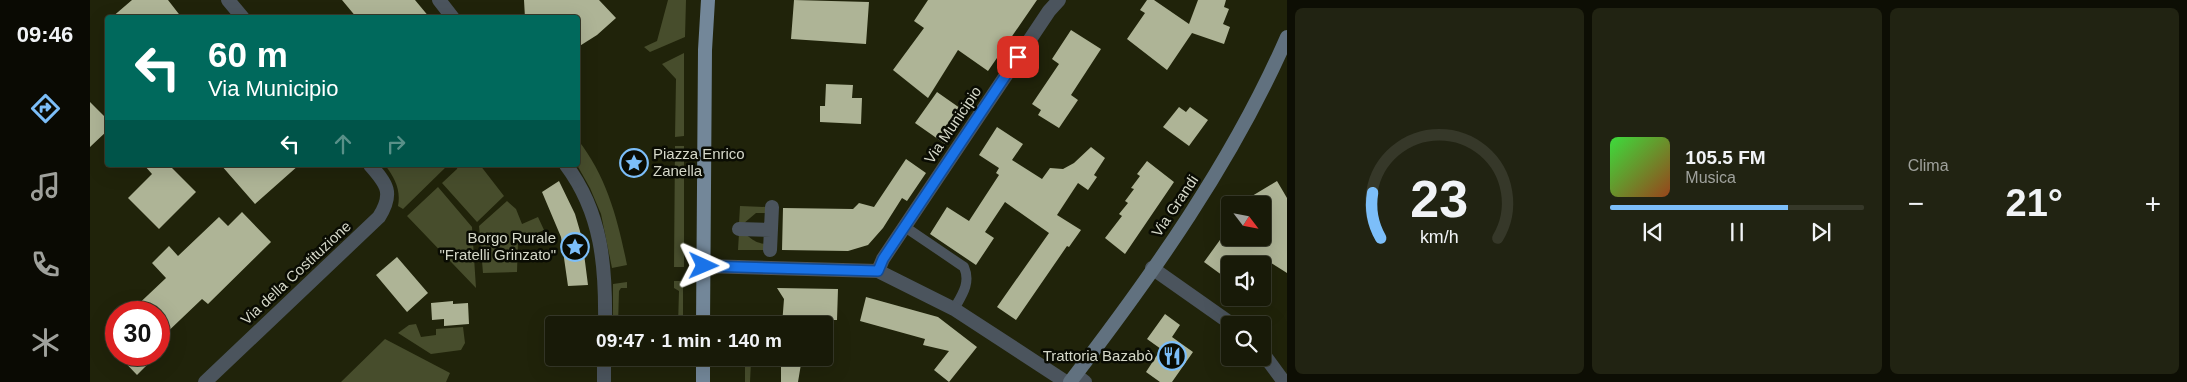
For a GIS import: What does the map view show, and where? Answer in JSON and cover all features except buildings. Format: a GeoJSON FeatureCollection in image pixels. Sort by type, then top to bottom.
{"type":"FeatureCollection","features":[{"type":"Feature","properties":{"kind":"main road"},"geometry":{"type":"LineString","coordinates":[[703,316],[705,50],[708,0]]}},
{"type":"Feature","properties":{"kind":"main road","name":"Via Grandi"},"geometry":{"type":"LineString","coordinates":[[1074,380],[1230,151],[1263,91],[1287,37]]}},
{"type":"Feature","properties":{"kind":"main road"},"geometry":{"type":"LineString","coordinates":[[703,366],[703,382]]}},
{"type":"Feature","properties":{"kind":"street"},"geometry":{"type":"LineString","coordinates":[[228,0],[240,15]]}},
{"type":"Feature","properties":{"kind":"street"},"geometry":{"type":"LineString","coordinates":[[439,0],[450,15]]}},
{"type":"Feature","properties":{"kind":"street","name":"Via Municipio"},"geometry":{"type":"LineString","coordinates":[[878,271],[883,259],[1049,11],[1059,0]]}},
{"type":"Feature","properties":{"kind":"street","name":"Via della Costituzione"},"geometry":{"type":"LineString","coordinates":[[205,382],[380,217],[386,205],[388,190],[382,178],[372,167]]}},
{"type":"Feature","properties":{"kind":"street"},"geometry":{"type":"LineString","coordinates":[[567,167],[587,200],[600,239],[606,287],[605,316]]}},
{"type":"Feature","properties":{"kind":"street"},"geometry":{"type":"LineString","coordinates":[[770,250],[772,207]]}},
{"type":"Feature","properties":{"kind":"street"},"geometry":{"type":"LineString","coordinates":[[739,229],[771,230]]}},
{"type":"Feature","properties":{"kind":"street"},"geometry":{"type":"LineString","coordinates":[[704,266],[878,271],[954,309],[1074,380]]}},
{"type":"Feature","properties":{"kind":"street"},"geometry":{"type":"LineString","coordinates":[[1152,268],[1221,317]]}},
{"type":"Feature","properties":{"kind":"street"},"geometry":{"type":"LineString","coordinates":[[1271,364],[1284,382]]}},
{"type":"Feature","properties":{"kind":"street"},"geometry":{"type":"LineString","coordinates":[[604,366],[604,382]]}},
{"type":"Feature","properties":{"kind":"lane"},"geometry":{"type":"LineString","coordinates":[[905,227],[964,267],[968,276],[964,292],[954,309]]}},
{"type":"Feature","properties":{"kind":"green space"},"geometry":{"type":"Polygon","coordinates":[[[668,0],[686,0],[685,37],[650,52],[644,47],[657,41],[668,0]]]}},
{"type":"Feature","properties":{"kind":"green space"},"geometry":{"type":"Polygon","coordinates":[[[684,53],[684,136],[675,137],[676,79],[662,64],[684,53]]]}},
{"type":"Feature","properties":{"kind":"green space"},"geometry":{"type":"Polygon","coordinates":[[[580,143],[597,169],[604,184],[620,232],[627,265],[612,268],[601,214],[578,167],[580,167],[580,143]]]}},
{"type":"Feature","properties":{"kind":"green space"},"geometry":{"type":"Polygon","coordinates":[[[675,146],[684,146],[684,267],[674,267],[675,146]]]}},
{"type":"Feature","properties":{"kind":"green space"},"geometry":{"type":"Polygon","coordinates":[[[386,167],[446,167],[403,209],[398,206],[399,195],[392,175],[386,167]]]}},
{"type":"Feature","properties":{"kind":"green space"},"geometry":{"type":"Polygon","coordinates":[[[458,167],[482,167],[504,196],[477,222],[442,183],[458,167]]]}},
{"type":"Feature","properties":{"kind":"green space"},"geometry":{"type":"Polygon","coordinates":[[[438,187],[472,227],[476,288],[407,216],[438,187]]]}},
{"type":"Feature","properties":{"kind":"green space"},"geometry":{"type":"Polygon","coordinates":[[[507,201],[516,209],[522,224],[538,217],[544,230],[518,241],[517,272],[483,273],[479,226],[507,201]]]}},
{"type":"Feature","properties":{"kind":"green space"},"geometry":{"type":"Polygon","coordinates":[[[740,206],[767,207],[767,213],[756,213],[743,224],[739,224],[740,206]]]}},
{"type":"Feature","properties":{"kind":"green space"},"geometry":{"type":"Polygon","coordinates":[[[739,233],[757,242],[766,244],[766,250],[738,250],[739,233]]]}},
{"type":"Feature","properties":{"kind":"green space"},"geometry":{"type":"Polygon","coordinates":[[[674,281],[683,281],[683,316],[678,316],[679,291],[674,288],[674,281]]]}},
{"type":"Feature","properties":{"kind":"green space"},"geometry":{"type":"Polygon","coordinates":[[[627,282],[627,288],[621,288],[619,291],[618,316],[613,316],[613,284],[627,282]]]}},
{"type":"Feature","properties":{"kind":"green space"},"geometry":{"type":"Polygon","coordinates":[[[416,324],[421,337],[436,335],[436,329],[463,327],[465,343],[461,350],[431,354],[398,333],[409,325],[416,324]]]}},
{"type":"Feature","properties":{"kind":"green space"},"geometry":{"type":"Polygon","coordinates":[[[385,339],[450,373],[446,382],[341,382],[385,339]]]}},
{"type":"Feature","properties":{"kind":"green space"},"geometry":{"type":"Polygon","coordinates":[[[613,366],[630,366],[630,367],[613,366]]]}},
{"type":"Feature","properties":{"kind":"green space"},"geometry":{"type":"Polygon","coordinates":[[[745,366],[751,366],[750,382],[745,382],[745,366]]]}},
{"type":"Feature","properties":{"kind":"place","name":"Piazza Enrico Zanella"},"geometry":{"type":"Point","coordinates":[634,163]}},
{"type":"Feature","properties":{"kind":"place","name":"Borgo Rurale \"Fratelli Grinzato\""},"geometry":{"type":"Point","coordinates":[575,247]}},
{"type":"Feature","properties":{"kind":"place","name":"Trattoria Bazabò"},"geometry":{"type":"Point","coordinates":[1172,356]}},
{"type":"Feature","properties":{"kind":"route"},"geometry":{"type":"LineString","coordinates":[[704,266],[878,271],[883,259],[1018,57]]}}]}
